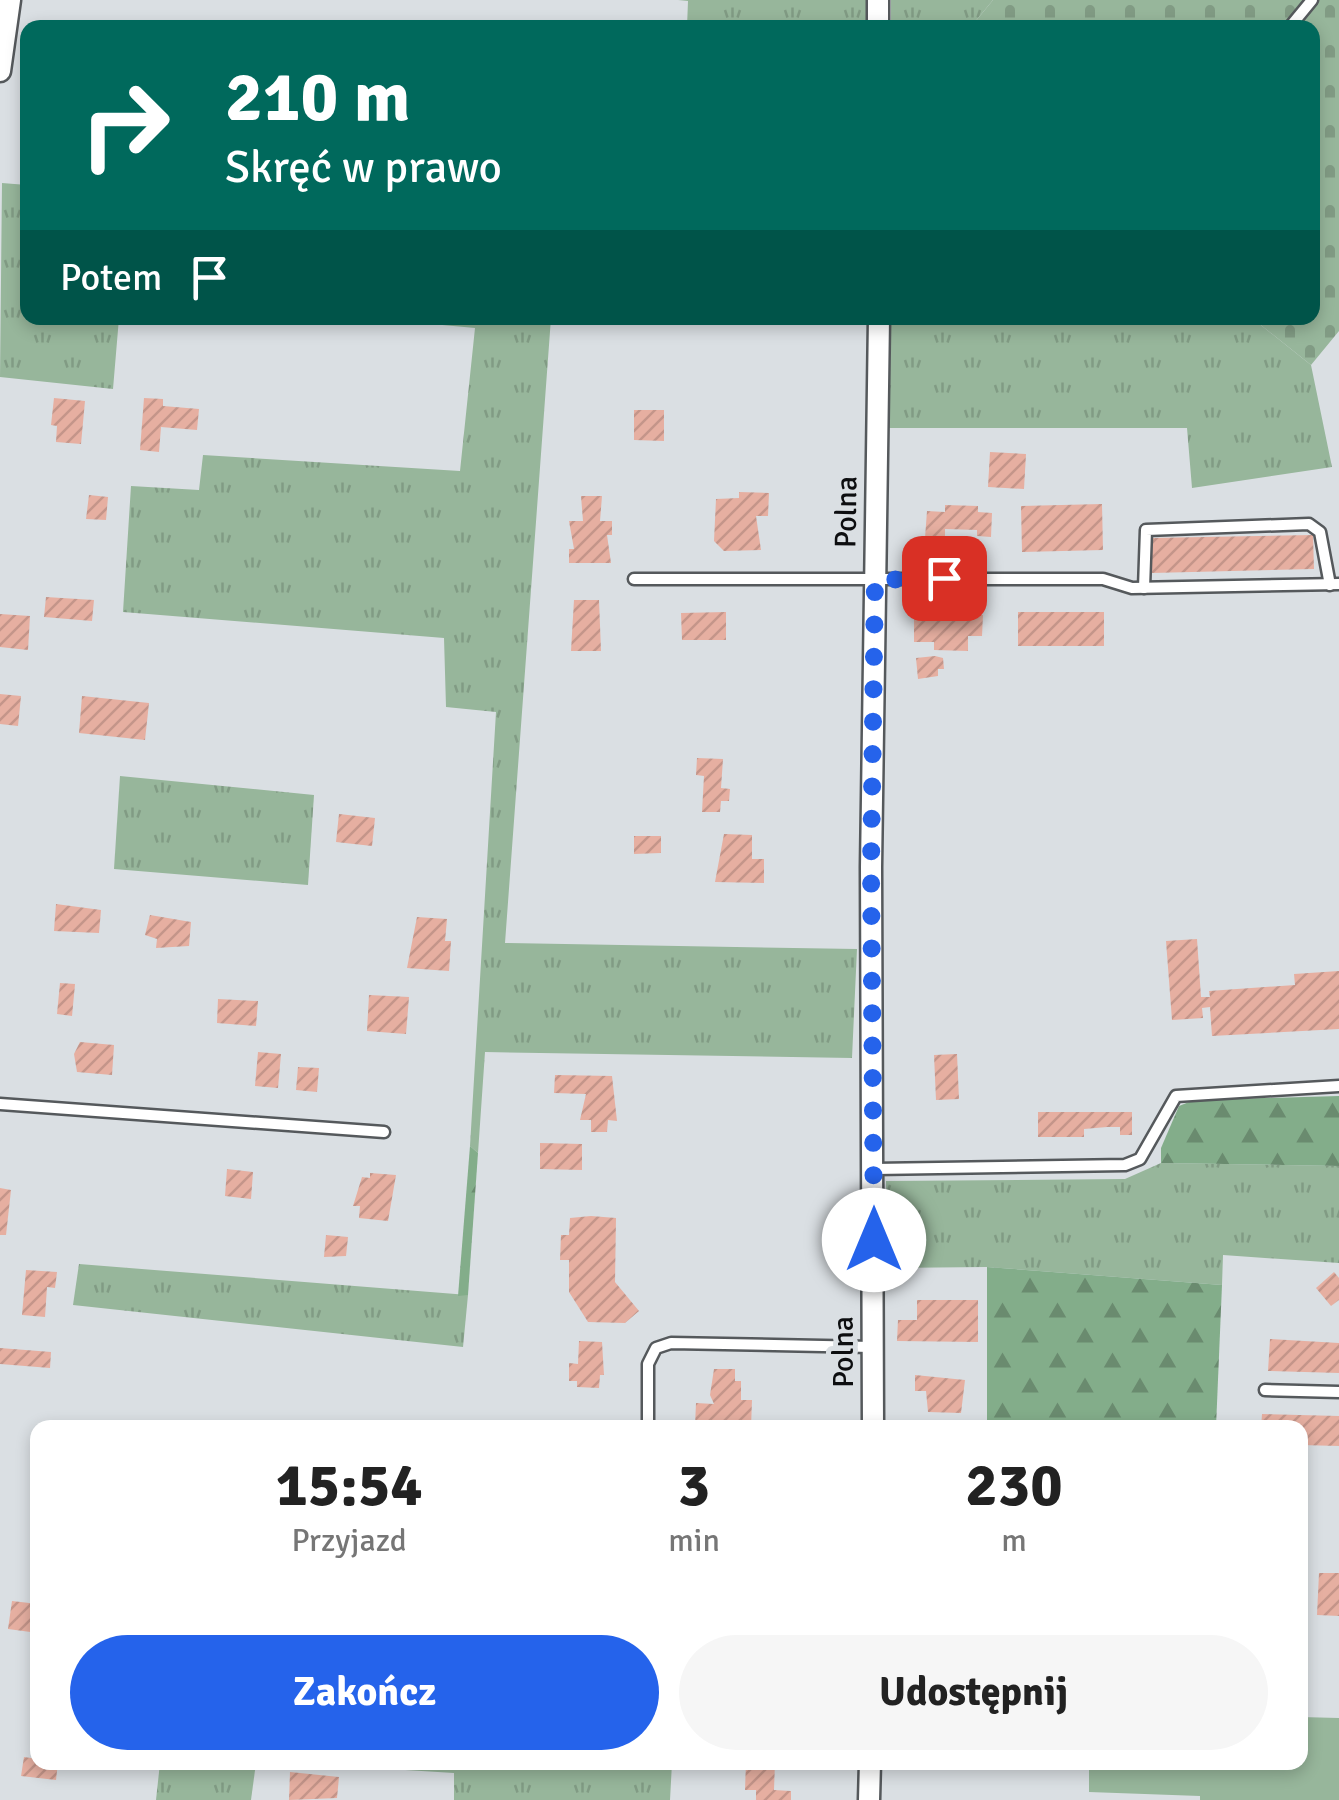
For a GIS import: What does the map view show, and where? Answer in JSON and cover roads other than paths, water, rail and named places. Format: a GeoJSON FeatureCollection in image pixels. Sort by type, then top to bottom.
{"type":"FeatureCollection","features":[{"type":"Feature","properties":{"kind":"street"},"geometry":{"type":"LineString","coordinates":[[0,71],[10,0]]}},
{"type":"Feature","properties":{"kind":"street","name":"Polna"},"geometry":{"type":"LineString","coordinates":[[872,1420],[871,867],[878,325]]}},
{"type":"Feature","properties":{"kind":"street"},"geometry":{"type":"LineString","coordinates":[[870,1770],[870,1800]]}},
{"type":"Feature","properties":{"kind":"lane"},"geometry":{"type":"LineString","coordinates":[[1296,20],[1312,0]]}},
{"type":"Feature","properties":{"kind":"lane"},"geometry":{"type":"LineString","coordinates":[[634,579],[1103,580],[1144,588],[1334,584],[1320,532],[1309,524],[1146,530],[1144,588]]}},
{"type":"Feature","properties":{"kind":"lane"},"geometry":{"type":"LineString","coordinates":[[874,1169],[1125,1165],[1140,1159],[1176,1096],[1339,1086]]}},
{"type":"Feature","properties":{"kind":"lane"},"geometry":{"type":"LineString","coordinates":[[0,1104],[384,1132]]}},
{"type":"Feature","properties":{"kind":"lane"},"geometry":{"type":"LineString","coordinates":[[648,1420],[648,1364],[656,1348],[671,1343],[873,1347]]}},
{"type":"Feature","properties":{"kind":"lane"},"geometry":{"type":"LineString","coordinates":[[1266,1390],[1339,1392]]}}]}
